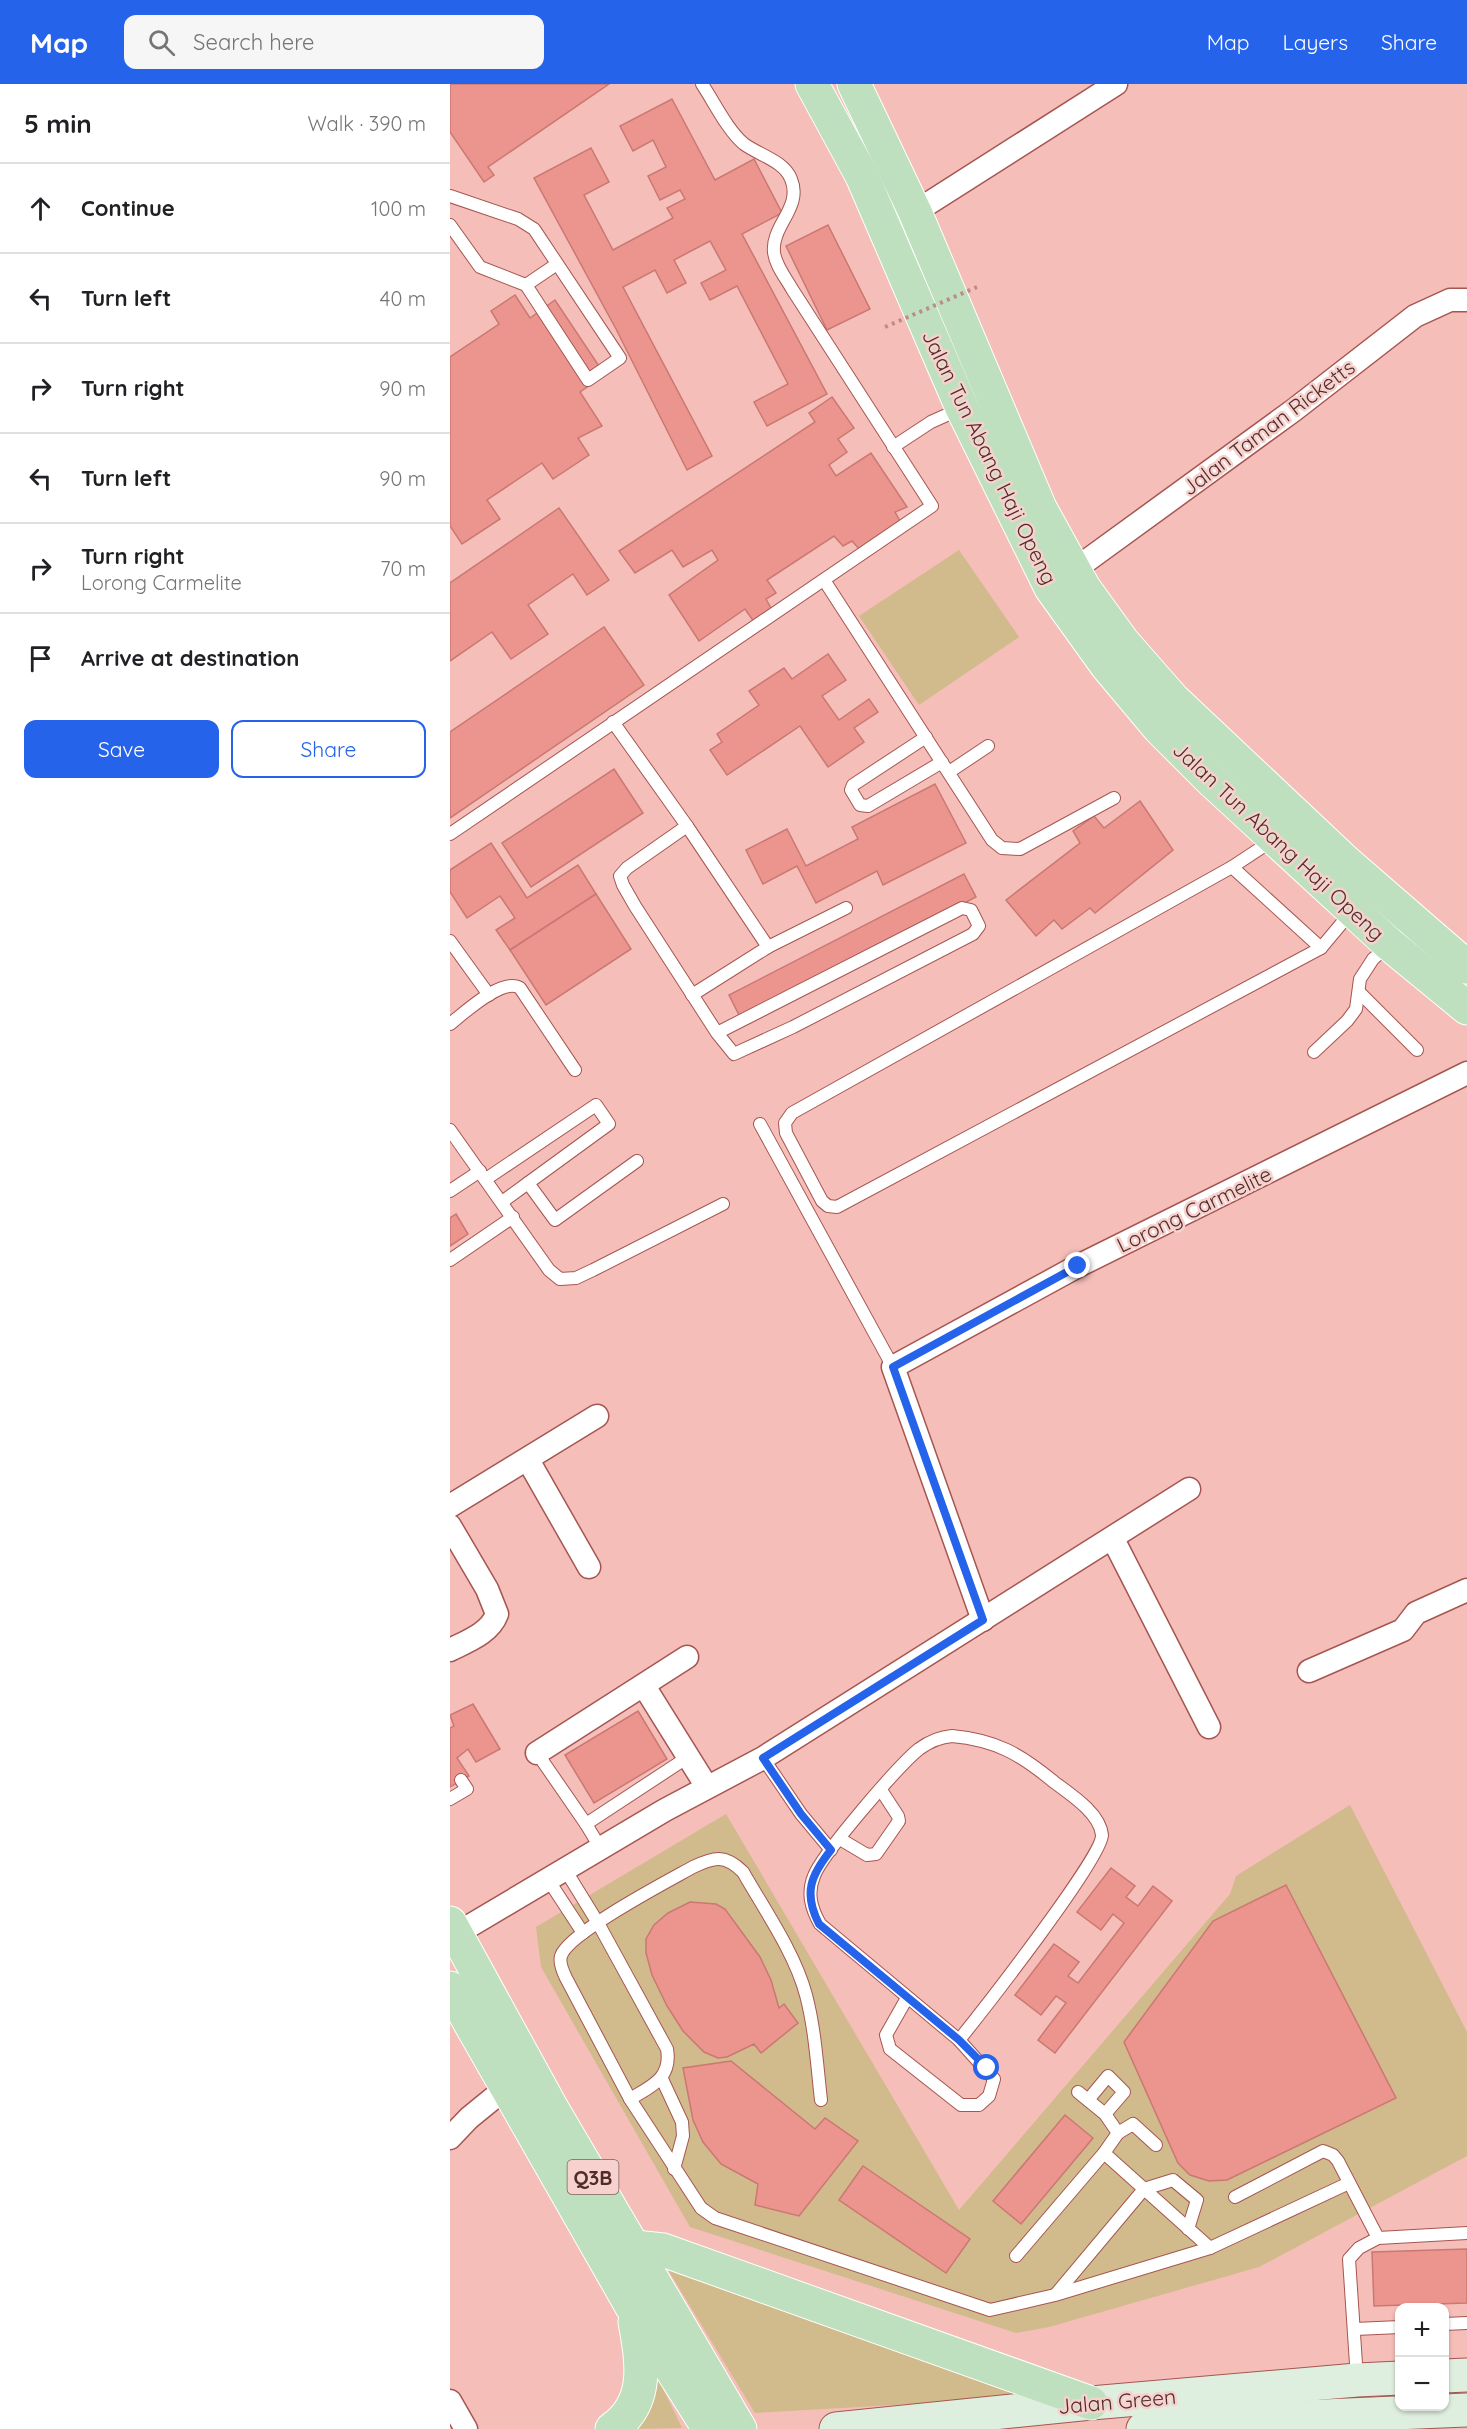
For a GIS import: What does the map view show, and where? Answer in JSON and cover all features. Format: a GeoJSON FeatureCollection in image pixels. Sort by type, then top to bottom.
{"type":"FeatureCollection","features":[{"type":"Feature","properties":{"kind":"main road","name":"Jalan Tun Abang Haji Openg"},"geometry":{"type":"LineString","coordinates":[[812,84],[862,176],[962,408],[1051,588],[1107,666],[1159,728],[1389,944],[1467,1008]]}},
{"type":"Feature","properties":{"kind":"main road"},"geometry":{"type":"LineString","coordinates":[[828,84],[853,132],[862,176]]}},
{"type":"Feature","properties":{"kind":"main road","name":"Jalan Tun Abang Haji Openg"},"geometry":{"type":"LineString","coordinates":[[855,84],[915,212],[1040,508],[1084,588],[1123,642],[1173,699],[1346,862],[1467,967]]}},
{"type":"Feature","properties":{"kind":"main road","name":"Q3B"},"geometry":{"type":"LineString","coordinates":[[453,1929],[550,2105],[740,2429]]}},
{"type":"Feature","properties":{"kind":"main road"},"geometry":{"type":"LineString","coordinates":[[450,1988],[632,2307],[709,2429]]}},
{"type":"Feature","properties":{"kind":"main road"},"geometry":{"type":"LineString","coordinates":[[635,2247],[663,2250],[1091,2403]]}},
{"type":"Feature","properties":{"kind":"main road"},"geometry":{"type":"LineString","coordinates":[[612,2429],[623,2421],[634,2406],[639,2388],[641,2366],[632,2307]]}},
{"type":"Feature","properties":{"kind":"main road"},"geometry":{"type":"LineString","coordinates":[[1449,2376],[1467,2376]]}},
{"type":"Feature","properties":{"kind":"main road","name":"Jalan Green"},"geometry":{"type":"LineString","coordinates":[[836,2429],[1091,2403],[1395,2378]]}},
{"type":"Feature","properties":{"kind":"main road","name":"Jalan Green"},"geometry":{"type":"LineString","coordinates":[[1143,2429],[1430,2417],[1467,2410]]}},
{"type":"Feature","properties":{"kind":"street"},"geometry":{"type":"LineString","coordinates":[[915,212],[1116,84]]}},
{"type":"Feature","properties":{"kind":"street","name":"Jalan Taman Ricketts"},"geometry":{"type":"LineString","coordinates":[[1074,570],[1294,410],[1415,316],[1450,300],[1467,300]]}},
{"type":"Feature","properties":{"kind":"street","name":"Lorong Carmelite"},"geometry":{"type":"LineString","coordinates":[[893,1367],[1078,1266],[1467,1073]]}},
{"type":"Feature","properties":{"kind":"street"},"geometry":{"type":"LineString","coordinates":[[893,1367],[983,1620]]}},
{"type":"Feature","properties":{"kind":"street"},"geometry":{"type":"LineString","coordinates":[[450,1506],[597,1416]]}},
{"type":"Feature","properties":{"kind":"street"},"geometry":{"type":"LineString","coordinates":[[528,1460],[590,1567]]}},
{"type":"Feature","properties":{"kind":"street"},"geometry":{"type":"LineString","coordinates":[[453,1929],[558,1876],[707,1787],[763,1758],[1190,1489]]}},
{"type":"Feature","properties":{"kind":"street"},"geometry":{"type":"LineString","coordinates":[[450,1526],[487,1588],[497,1614],[493,1624],[483,1632],[450,1650]]}},
{"type":"Feature","properties":{"kind":"street"},"geometry":{"type":"LineString","coordinates":[[1113,1539],[1209,1727]]}},
{"type":"Feature","properties":{"kind":"street"},"geometry":{"type":"LineString","coordinates":[[1309,1671],[1403,1630],[1416,1613],[1467,1590]]}},
{"type":"Feature","properties":{"kind":"street"},"geometry":{"type":"LineString","coordinates":[[537,1753],[644,1686],[687,1656]]}},
{"type":"Feature","properties":{"kind":"street"},"geometry":{"type":"LineString","coordinates":[[644,1686],[707,1787]]}},
{"type":"Feature","properties":{"kind":"street"},"geometry":{"type":"LineString","coordinates":[[450,2138],[469,2118],[507,2087]]}},
{"type":"Feature","properties":{"kind":"street"},"geometry":{"type":"LineString","coordinates":[[450,2402],[466,2429]]}},
{"type":"Feature","properties":{"kind":"lane"},"geometry":{"type":"LineString","coordinates":[[450,834],[932,506],[792,289],[774,255],[774,243],[792,204],[794,190],[791,179],[786,170],[744,143],[702,84]]}},
{"type":"Feature","properties":{"kind":"lane"},"geometry":{"type":"LineString","coordinates":[[450,196],[518,219],[534,228],[620,358],[588,380],[526,285],[480,267],[450,225]]}},
{"type":"Feature","properties":{"kind":"lane"},"geometry":{"type":"LineString","coordinates":[[526,285],[557,264]]}},
{"type":"Feature","properties":{"kind":"lane"},"geometry":{"type":"LineString","coordinates":[[893,447],[931,422],[962,408]]}},
{"type":"Feature","properties":{"kind":"lane"},"geometry":{"type":"LineString","coordinates":[[824,580],[992,840],[1002,848],[1020,849],[1114,798]]}},
{"type":"Feature","properties":{"kind":"lane"},"geometry":{"type":"LineString","coordinates":[[613,722],[768,946]]}},
{"type":"Feature","properties":{"kind":"lane"},"geometry":{"type":"LineString","coordinates":[[926,737],[853,785],[851,790],[860,805],[868,806],[988,746]]}},
{"type":"Feature","properties":{"kind":"lane"},"geometry":{"type":"LineString","coordinates":[[687,826],[627,868],[620,876],[635,906],[717,1033],[731,1052],[739,1053],[973,934],[979,926],[971,910],[962,908],[717,1033]]}},
{"type":"Feature","properties":{"kind":"lane"},"geometry":{"type":"LineString","coordinates":[[1276,838],[1233,867],[792,1113],[785,1123],[786,1133],[822,1201],[828,1206],[837,1207],[1322,948],[1353,910]]}},
{"type":"Feature","properties":{"kind":"lane"},"geometry":{"type":"LineString","coordinates":[[1233,867],[1322,948]]}},
{"type":"Feature","properties":{"kind":"lane"},"geometry":{"type":"LineString","coordinates":[[692,994],[768,946],[846,908]]}},
{"type":"Feature","properties":{"kind":"lane"},"geometry":{"type":"LineString","coordinates":[[450,941],[489,995]]}},
{"type":"Feature","properties":{"kind":"lane"},"geometry":{"type":"LineString","coordinates":[[1314,1052],[1356,1010],[1360,979],[1373,959],[1389,944]]}},
{"type":"Feature","properties":{"kind":"lane"},"geometry":{"type":"LineString","coordinates":[[450,1023],[489,995],[507,985],[514,985],[520,988],[575,1070]]}},
{"type":"Feature","properties":{"kind":"lane"},"geometry":{"type":"LineString","coordinates":[[1359,992],[1417,1050]]}},
{"type":"Feature","properties":{"kind":"lane"},"geometry":{"type":"LineString","coordinates":[[450,1191],[483,1175],[596,1105],[609,1124],[502,1202]]}},
{"type":"Feature","properties":{"kind":"lane"},"geometry":{"type":"LineString","coordinates":[[760,1124],[893,1367]]}},
{"type":"Feature","properties":{"kind":"lane"},"geometry":{"type":"LineString","coordinates":[[450,1130],[554,1276],[567,1280],[634,1250],[723,1204]]}},
{"type":"Feature","properties":{"kind":"lane"},"geometry":{"type":"LineString","coordinates":[[528,1183],[555,1220],[637,1161]]}},
{"type":"Feature","properties":{"kind":"lane"},"geometry":{"type":"LineString","coordinates":[[450,1260],[513,1217]]}},
{"type":"Feature","properties":{"kind":"lane"},"geometry":{"type":"LineString","coordinates":[[907,1998],[886,2035],[890,2049],[961,2104],[979,2105],[990,2096],[994,2079],[959,2040],[819,1924],[810,1901],[810,1889],[819,1866],[831,1850],[909,1758],[939,1737],[968,1737],[990,1742],[1020,1756],[1091,1813],[1100,1826],[1101,1840],[1052,1918],[959,2040]]}},
{"type":"Feature","properties":{"kind":"lane"},"geometry":{"type":"LineString","coordinates":[[537,1753],[602,1849]]}},
{"type":"Feature","properties":{"kind":"lane"},"geometry":{"type":"LineString","coordinates":[[586,1824],[688,1757]]}},
{"type":"Feature","properties":{"kind":"lane"},"geometry":{"type":"LineString","coordinates":[[763,1758],[801,1814],[831,1850]]}},
{"type":"Feature","properties":{"kind":"lane"},"geometry":{"type":"LineString","coordinates":[[450,1799],[467,1789],[461,1780]]}},
{"type":"Feature","properties":{"kind":"lane"},"geometry":{"type":"LineString","coordinates":[[840,1839],[867,1855],[876,1854],[899,1821],[881,1790]]}},
{"type":"Feature","properties":{"kind":"lane"},"geometry":{"type":"LineString","coordinates":[[821,2100],[806,1993],[780,1938],[743,1872],[735,1864],[723,1858],[708,1860],[693,1867],[598,1923],[568,1944],[561,1956],[562,1969],[630,2099],[701,2208],[715,2218],[990,2310],[1055,2295],[1210,2248],[1349,2183]]}},
{"type":"Feature","properties":{"kind":"lane"},"geometry":{"type":"LineString","coordinates":[[558,1876],[598,1923],[667,2049],[668,2064],[662,2079],[630,2099]]}},
{"type":"Feature","properties":{"kind":"lane"},"geometry":{"type":"LineString","coordinates":[[558,1876],[583,1933]]}},
{"type":"Feature","properties":{"kind":"lane"},"geometry":{"type":"LineString","coordinates":[[1105,2114],[1124,2092],[1121,2086],[1108,2076],[1083,2096],[1105,2114],[1118,2133]]}},
{"type":"Feature","properties":{"kind":"lane"},"geometry":{"type":"LineString","coordinates":[[662,2079],[682,2122],[683,2136],[674,2169]]}},
{"type":"Feature","properties":{"kind":"lane"},"geometry":{"type":"LineString","coordinates":[[1016,2256],[1104,2153],[1118,2133],[1133,2124],[1156,2145]]}},
{"type":"Feature","properties":{"kind":"lane"},"geometry":{"type":"LineString","coordinates":[[1235,2197],[1323,2151],[1333,2155],[1338,2161],[1378,2238]]}},
{"type":"Feature","properties":{"kind":"lane"},"geometry":{"type":"LineString","coordinates":[[1104,2153],[1210,2248]]}},
{"type":"Feature","properties":{"kind":"lane"},"geometry":{"type":"LineString","coordinates":[[1055,2295],[1144,2189],[1173,2180],[1195,2197],[1197,2203],[1188,2229]]}},
{"type":"Feature","properties":{"kind":"lane"},"geometry":{"type":"LineString","coordinates":[[1357,2380],[1349,2259],[1359,2248],[1378,2238],[1467,2233]]}},
{"type":"Feature","properties":{"kind":"lane"},"geometry":{"type":"LineString","coordinates":[[1449,2324],[1467,2323]]}},
{"type":"Feature","properties":{"kind":"lane"},"geometry":{"type":"LineString","coordinates":[[1355,2329],[1395,2327]]}},
{"type":"Feature","properties":{"kind":"path"},"geometry":{"type":"LineString","coordinates":[[885,327],[977,287]]}},
{"type":"Feature","properties":{"kind":"shaded area"},"geometry":{"type":"Polygon","coordinates":[[[959,550],[1019,637],[919,705],[859,616],[959,550]]]}},
{"type":"Feature","properties":{"kind":"shaded area"},"geometry":{"type":"Polygon","coordinates":[[[1350,1805],[1467,2032],[1467,2156],[1259,2267],[1049,2327],[1016,2333],[690,2227],[541,1967],[536,1927],[726,1814],[959,2210],[1230,1894],[1236,1876],[1350,1805]]]}},
{"type":"Feature","properties":{"kind":"shaded area"},"geometry":{"type":"Polygon","coordinates":[[[667,2268],[1035,2397],[755,2413],[667,2268]]]}},
{"type":"Feature","properties":{"kind":"shaded area"},"geometry":{"type":"Polygon","coordinates":[[[653,2368],[682,2428],[629,2429],[653,2368]]]}},
{"type":"Feature","properties":{"kind":"building"},"geometry":{"type":"Polygon","coordinates":[[[450,84],[609,84],[488,167],[494,175],[484,182],[450,132],[450,84]]]}},
{"type":"Feature","properties":{"kind":"building"},"geometry":{"type":"Polygon","coordinates":[[[672,99],[715,180],[754,159],[782,213],[742,234],[827,394],[767,426],[754,402],[788,384],[737,286],[710,300],[701,283],[726,270],[710,241],[674,260],[686,283],[667,293],[655,270],[623,287],[712,456],[687,470],[616,329],[534,178],[591,148],[609,182],[584,195],[613,250],[673,218],[667,208],[685,199],[680,190],[660,200],[648,176],[666,167],[653,140],[633,151],[620,126],[672,99]]]}},
{"type":"Feature","properties":{"kind":"building"},"geometry":{"type":"Polygon","coordinates":[[[828,225],[870,309],[827,330],[786,246],[828,225]]]}},
{"type":"Feature","properties":{"kind":"building"},"geometry":{"type":"Polygon","coordinates":[[[515,295],[530,318],[555,300],[605,375],[580,392],[602,426],[578,438],[589,455],[553,479],[542,463],[487,500],[500,519],[462,544],[450,526],[450,357],[499,324],[491,311],[515,295]]]}},
{"type":"Feature","properties":{"kind":"building"},"geometry":{"type":"Polygon","coordinates":[[[832,397],[854,428],[838,439],[847,452],[829,465],[836,476],[871,453],[907,507],[895,512],[900,521],[861,551],[852,541],[843,546],[834,536],[767,580],[776,593],[766,599],[772,610],[754,622],[745,609],[699,641],[669,595],[718,560],[712,550],[683,567],[672,550],[635,573],[619,551],[815,422],[809,413],[832,397]]]}},
{"type":"Feature","properties":{"kind":"building"},"geometry":{"type":"Polygon","coordinates":[[[559,508],[609,580],[587,595],[573,574],[528,605],[548,634],[511,659],[492,632],[450,661],[450,583],[559,508]]]}},
{"type":"Feature","properties":{"kind":"building"},"geometry":{"type":"Polygon","coordinates":[[[604,627],[644,685],[450,818],[450,732],[604,627]]]}},
{"type":"Feature","properties":{"kind":"building"},"geometry":{"type":"Polygon","coordinates":[[[828,654],[846,680],[822,696],[839,720],[869,699],[878,712],[854,728],[864,742],[828,767],[800,726],[727,775],[710,750],[722,742],[717,734],[759,705],[749,691],[784,668],[792,679],[828,654]]]}},
{"type":"Feature","properties":{"kind":"building"},"geometry":{"type":"Polygon","coordinates":[[[614,769],[643,813],[531,887],[502,843],[614,769]]]}},
{"type":"Feature","properties":{"kind":"building"},"geometry":{"type":"Polygon","coordinates":[[[935,784],[966,843],[883,885],[877,871],[816,903],[797,866],[763,884],[746,850],[787,829],[806,866],[858,839],[852,827],[935,784]]]}},
{"type":"Feature","properties":{"kind":"building"},"geometry":{"type":"Polygon","coordinates":[[[1140,801],[1173,850],[1095,913],[1090,908],[1062,929],[1054,920],[1036,936],[1006,900],[1080,843],[1073,831],[1094,816],[1104,828],[1140,801]]]}},
{"type":"Feature","properties":{"kind":"building"},"geometry":{"type":"Polygon","coordinates":[[[491,843],[527,898],[578,865],[596,894],[510,950],[496,930],[515,918],[500,896],[467,918],[450,892],[450,870],[491,843]]]}},
{"type":"Feature","properties":{"kind":"building"},"geometry":{"type":"Polygon","coordinates":[[[964,874],[976,897],[741,1019],[729,995],[964,874]]]}},
{"type":"Feature","properties":{"kind":"building"},"geometry":{"type":"Polygon","coordinates":[[[596,894],[631,949],[546,1005],[510,950],[596,894]]]}},
{"type":"Feature","properties":{"kind":"building"},"geometry":{"type":"Polygon","coordinates":[[[456,1214],[468,1234],[450,1246],[450,1218],[456,1214]]]}},
{"type":"Feature","properties":{"kind":"building"},"geometry":{"type":"Polygon","coordinates":[[[473,1704],[500,1749],[476,1762],[468,1749],[457,1758],[469,1776],[450,1787],[450,1728],[454,1726],[450,1715],[473,1704]]]}},
{"type":"Feature","properties":{"kind":"building"},"geometry":{"type":"Polygon","coordinates":[[[638,1711],[667,1759],[594,1803],[565,1755],[638,1711]]]}},
{"type":"Feature","properties":{"kind":"building"},"geometry":{"type":"Polygon","coordinates":[[[1111,1868],[1135,1886],[1126,1897],[1138,1906],[1153,1886],[1172,1901],[1055,2053],[1038,2040],[1066,2003],[1056,1996],[1041,2015],[1015,1995],[1054,1944],[1079,1962],[1068,1976],[1078,1983],[1124,1923],[1113,1914],[1101,1930],[1077,1912],[1111,1868]]]}},
{"type":"Feature","properties":{"kind":"building"},"geometry":{"type":"Polygon","coordinates":[[[1286,1885],[1396,2098],[1227,2180],[1209,2181],[1190,2175],[1178,2163],[1124,2042],[1213,1921],[1286,1885]]]}},
{"type":"Feature","properties":{"kind":"building"},"geometry":{"type":"Polygon","coordinates":[[[690,1902],[716,1904],[725,1909],[760,1957],[771,1980],[779,2008],[784,2004],[798,2023],[761,2053],[754,2044],[727,2057],[718,2058],[704,2052],[683,2031],[667,2006],[652,1975],[646,1953],[646,1939],[654,1925],[668,1913],[690,1902]]]}},
{"type":"Feature","properties":{"kind":"building"},"geometry":{"type":"Polygon","coordinates":[[[731,2061],[815,2129],[825,2118],[858,2141],[799,2216],[755,2205],[758,2184],[721,2164],[703,2142],[693,2120],[683,2068],[731,2061]]]}},
{"type":"Feature","properties":{"kind":"building"},"geometry":{"type":"Polygon","coordinates":[[[1065,2115],[1093,2138],[1021,2224],[993,2201],[1065,2115]]]}},
{"type":"Feature","properties":{"kind":"building"},"geometry":{"type":"Polygon","coordinates":[[[863,2166],[970,2239],[946,2273],[839,2200],[863,2166]]]}},
{"type":"Feature","properties":{"kind":"building"},"geometry":{"type":"Polygon","coordinates":[[[1467,2249],[1467,2303],[1395,2303],[1395,2305],[1374,2306],[1372,2252],[1467,2249]]]}},
{"type":"Feature","properties":{"kind":"route"},"geometry":{"type":"LineString","coordinates":[[987,2068],[959,2040],[819,1924],[810,1901],[810,1889],[814,1875],[831,1850],[801,1814],[763,1758],[983,1620],[893,1367],[1078,1266]]}}]}
